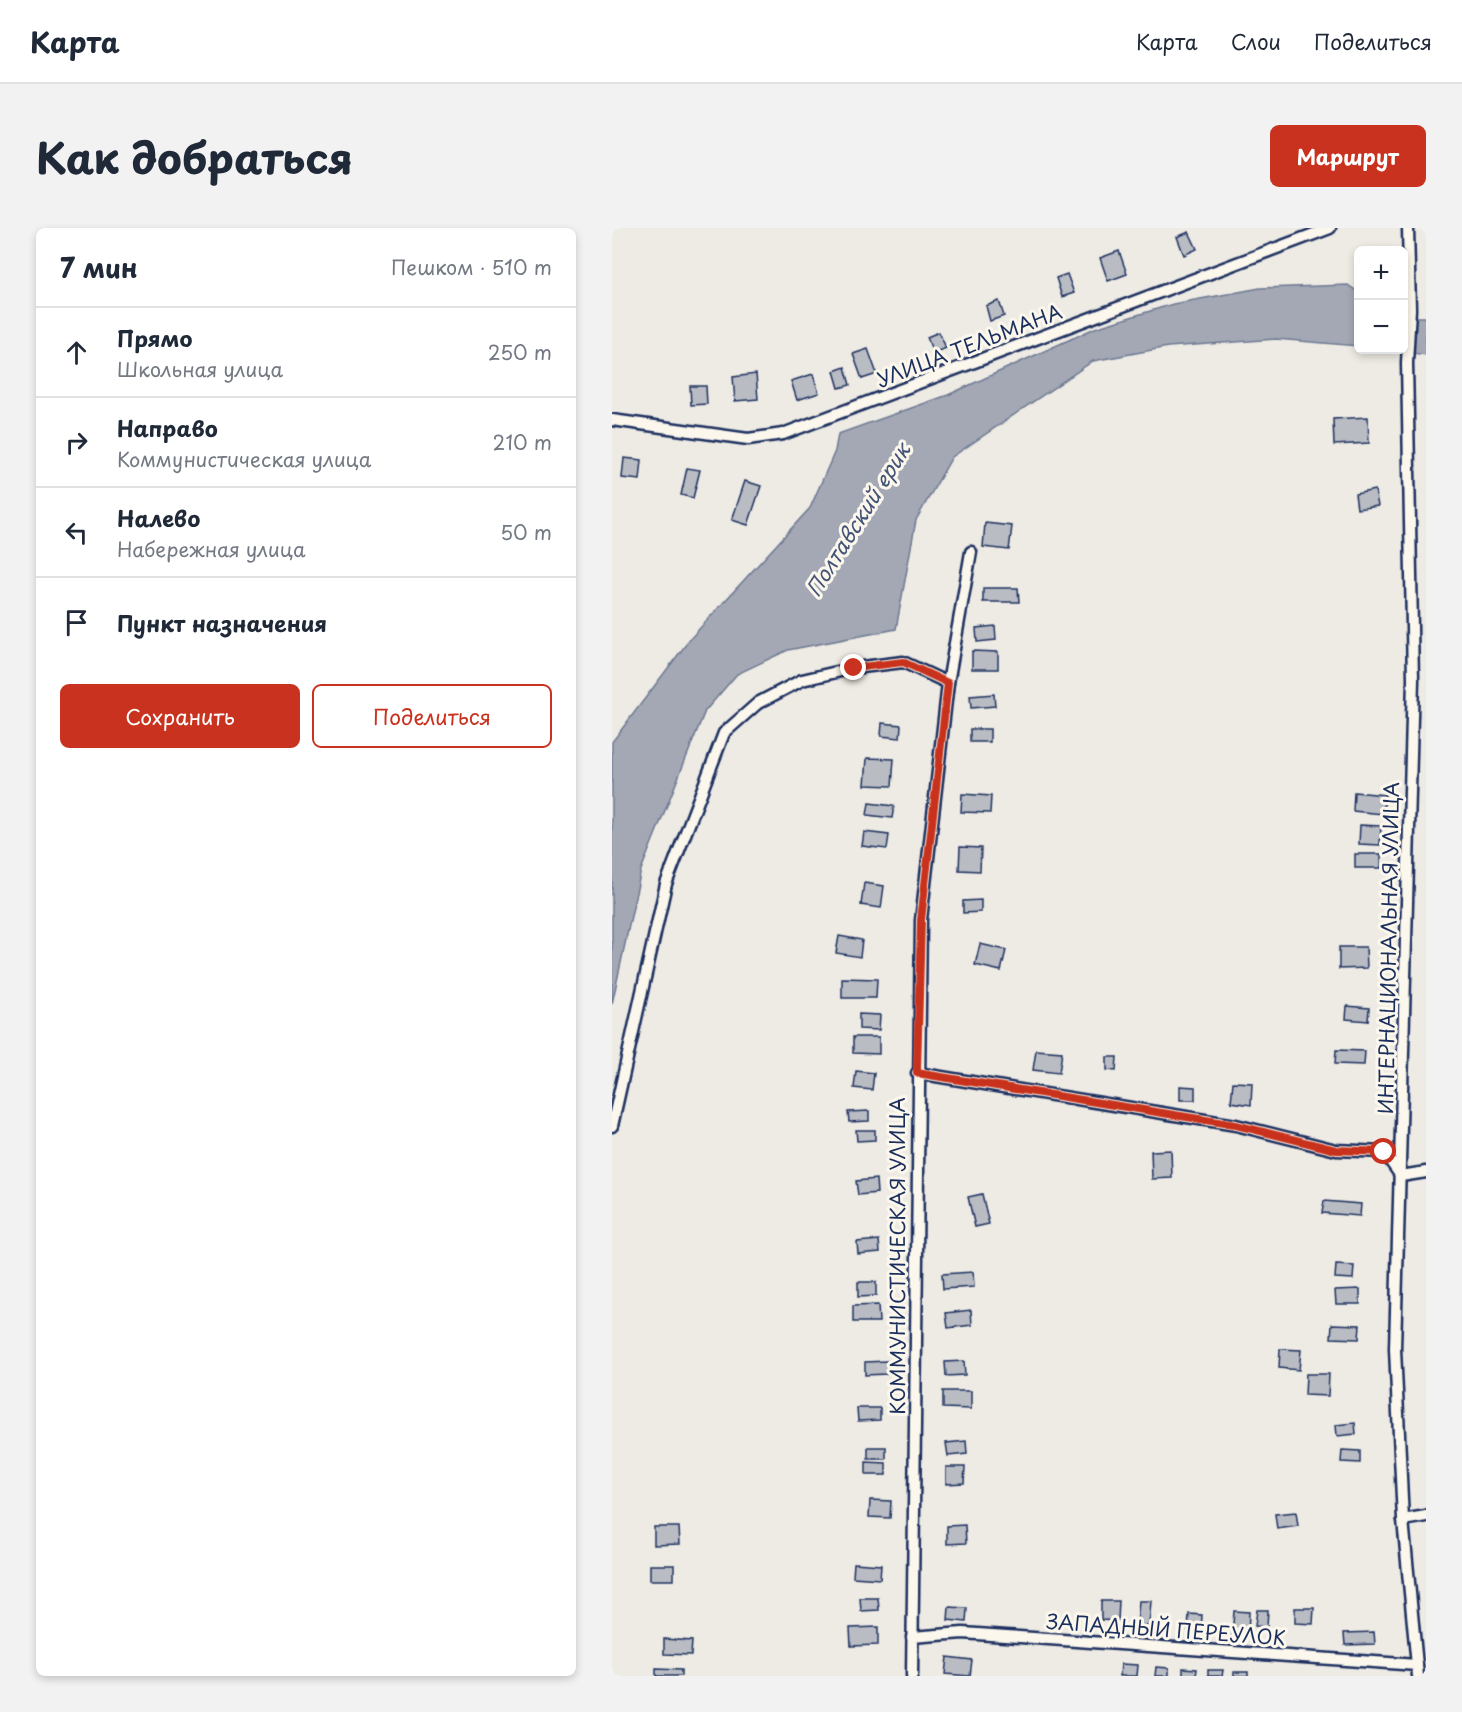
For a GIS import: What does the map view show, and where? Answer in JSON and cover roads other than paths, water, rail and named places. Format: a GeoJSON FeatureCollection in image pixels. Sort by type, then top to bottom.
{"type":"FeatureCollection","features":[{"type":"Feature","properties":{"kind":"street","name":"УЛИЦА ТЕЛЬМАНА"},"geometry":{"type":"LineString","coordinates":[[612,420],[747,439],[783,434],[1330,228]]}},
{"type":"Feature","properties":{"kind":"street","name":"ИНТЕРНАЦИОНАЛЬНАЯ УЛИЦА"},"geometry":{"type":"LineString","coordinates":[[1408,228],[1410,309],[1407,363],[1413,680],[1395,1349],[1403,1520],[1418,1670]]}},
{"type":"Feature","properties":{"kind":"street","name":"КОММУНИСТИЧЕСКАЯ УЛИЦА"},"geometry":{"type":"LineString","coordinates":[[912,1676],[917,1073],[921,920],[948,683],[971,552]]}},
{"type":"Feature","properties":{"kind":"street"},"geometry":{"type":"LineString","coordinates":[[612,1126],[666,884],[724,733],[758,703],[802,680],[854,668],[903,662],[948,683]]}},
{"type":"Feature","properties":{"kind":"street"},"geometry":{"type":"LineString","coordinates":[[917,1073],[1236,1125],[1336,1150],[1384,1152],[1401,1176],[1426,1172]]}},
{"type":"Feature","properties":{"kind":"street"},"geometry":{"type":"LineString","coordinates":[[1403,1520],[1426,1516]]}},
{"type":"Feature","properties":{"kind":"street","name":"ЗАПАДНЫЙ ПЕРЕУЛОК"},"geometry":{"type":"LineString","coordinates":[[912,1637],[963,1633],[1418,1670]]}},
{"type":"Feature","properties":{"kind":"water","name":"Полтавский ерик"},"geometry":{"type":"Polygon","coordinates":[[[1348,285],[1354,289],[1354,346],[1276,339],[1168,347],[1093,361],[952,457],[916,520],[896,629],[788,650],[737,674],[705,711],[641,870],[612,1004],[612,742],[690,639],[810,508],[835,451],[838,434],[948,395],[1095,328],[1173,304],[1260,288],[1348,285]]]}},
{"type":"Feature","properties":{"kind":"water"},"geometry":{"type":"Polygon","coordinates":[[[1408,317],[1426,317],[1426,355],[1408,352],[1408,317]]]}}]}
